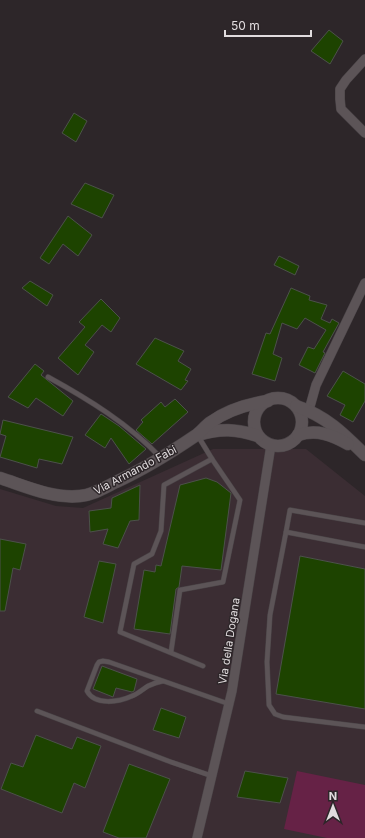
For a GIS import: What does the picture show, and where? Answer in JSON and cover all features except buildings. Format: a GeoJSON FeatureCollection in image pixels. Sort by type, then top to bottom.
{"type":"FeatureCollection","features":[{"type":"Feature","properties":{"kind":"street"},"geometry":{"type":"LineString","coordinates":[[365,59],[340,89],[341,109],[365,133]]}},
{"type":"Feature","properties":{"kind":"street"},"geometry":{"type":"LineString","coordinates":[[309,410],[316,385],[365,283]]}},
{"type":"Feature","properties":{"kind":"street"},"geometry":{"type":"LineString","coordinates":[[197,435],[210,423],[221,416],[242,407],[275,398],[283,399],[296,406],[309,410],[325,419],[340,430],[363,453]]}},
{"type":"Feature","properties":{"kind":"street"},"geometry":{"type":"LineString","coordinates":[[258,436],[254,420],[256,412],[268,401]]}},
{"type":"Feature","properties":{"kind":"street"},"geometry":{"type":"LineString","coordinates":[[197,435],[231,429],[243,430],[258,436],[271,445],[279,446],[286,444],[298,435],[301,428],[302,420],[296,406]]}},
{"type":"Feature","properties":{"kind":"street"},"geometry":{"type":"LineString","coordinates":[[298,435],[307,432],[323,433],[335,437],[363,453]]}},
{"type":"Feature","properties":{"kind":"street","name":"Via Armando Fabi"},"geometry":{"type":"LineString","coordinates":[[0,478],[51,494],[79,496],[91,494],[123,479],[161,458],[197,435]]}},
{"type":"Feature","properties":{"kind":"street","name":"Via della Dogana"},"geometry":{"type":"LineString","coordinates":[[197,838],[229,704],[244,624],[271,445]]}},
{"type":"Feature","properties":{"kind":"lane"},"geometry":{"type":"LineString","coordinates":[[48,377],[76,392],[105,412],[144,440],[161,458]]}},
{"type":"Feature","properties":{"kind":"lane"},"geometry":{"type":"LineString","coordinates":[[171,652],[180,590],[223,582],[240,500],[197,435]]}},
{"type":"Feature","properties":{"kind":"lane"},"geometry":{"type":"LineString","coordinates":[[203,666],[120,632],[134,564],[152,554],[160,531],[164,485],[212,459]]}},
{"type":"Feature","properties":{"kind":"lane"},"geometry":{"type":"LineString","coordinates":[[365,523],[290,510],[270,615],[267,662],[269,705],[275,714],[284,717],[365,726]]}},
{"type":"Feature","properties":{"kind":"lane"},"geometry":{"type":"LineString","coordinates":[[286,532],[365,547]]}},
{"type":"Feature","properties":{"kind":"lane"},"geometry":{"type":"LineString","coordinates":[[162,681],[149,685],[133,696],[121,700],[111,701],[94,699],[89,696],[87,691],[97,665],[99,662],[103,661],[162,681],[229,704]]}},
{"type":"Feature","properties":{"kind":"lane"},"geometry":{"type":"LineString","coordinates":[[37,711],[212,776]]}},
{"type":"Feature","properties":{"kind":"shaded area"},"geometry":{"type":"Polygon","coordinates":[[[213,449],[306,449],[365,496],[365,838],[0,838],[0,489],[56,506],[83,508],[213,449]]]}},
{"type":"Feature","properties":{"kind":"shaded area"},"geometry":{"type":"Polygon","coordinates":[[[297,771],[365,785],[365,838],[327,838],[284,829],[297,771]]]}}]}
